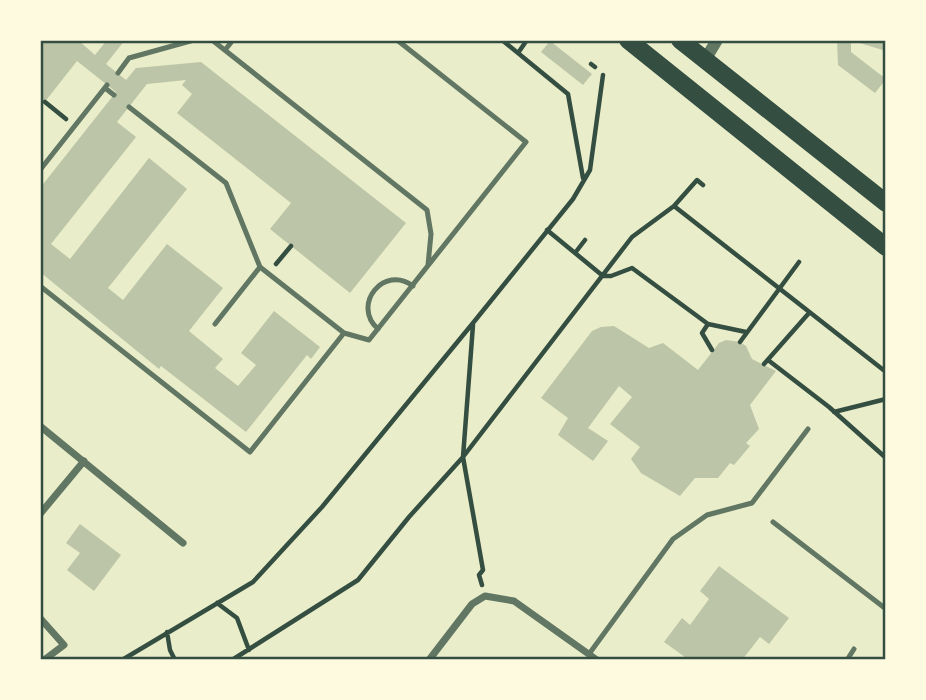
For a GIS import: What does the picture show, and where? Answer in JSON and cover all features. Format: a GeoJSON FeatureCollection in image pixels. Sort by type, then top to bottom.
{"type":"FeatureCollection","features":[{"type":"Feature","properties":{"kind":"main road"},"geometry":{"type":"LineString","coordinates":[[628,40],[886,247]]}},
{"type":"Feature","properties":{"kind":"main road"},"geometry":{"type":"LineString","coordinates":[[680,40],[886,203]]}},
{"type":"Feature","properties":{"kind":"street"},"geometry":{"type":"LineString","coordinates":[[705,60],[717,40]]}},
{"type":"Feature","properties":{"kind":"street"},"geometry":{"type":"LineString","coordinates":[[40,426],[183,544]]}},
{"type":"Feature","properties":{"kind":"street"},"geometry":{"type":"LineString","coordinates":[[40,514],[84,461]]}},
{"type":"Feature","properties":{"kind":"street"},"geometry":{"type":"LineString","coordinates":[[429,660],[472,604],[485,596],[514,601],[597,660]]}},
{"type":"Feature","properties":{"kind":"street"},"geometry":{"type":"LineString","coordinates":[[40,618],[64,645],[44,660]]}},
{"type":"Feature","properties":{"kind":"lane"},"geometry":{"type":"LineString","coordinates":[[118,73],[129,58],[194,40]]}},
{"type":"Feature","properties":{"kind":"lane"},"geometry":{"type":"LineString","coordinates":[[212,40],[427,210],[431,234],[428,266]]}},
{"type":"Feature","properties":{"kind":"lane"},"geometry":{"type":"LineString","coordinates":[[225,50],[233,40]]}},
{"type":"Feature","properties":{"kind":"lane"},"geometry":{"type":"LineString","coordinates":[[129,107],[226,183],[260,267],[344,333],[369,340],[526,142],[397,40]]}},
{"type":"Feature","properties":{"kind":"lane"},"geometry":{"type":"LineString","coordinates":[[40,170],[106,87],[114,95]]}},
{"type":"Feature","properties":{"kind":"lane"},"geometry":{"type":"LineString","coordinates":[[215,324],[260,267]]}},
{"type":"Feature","properties":{"kind":"lane"},"geometry":{"type":"LineString","coordinates":[[378,329],[369,318],[367,308],[373,290],[390,279],[400,279],[413,286]]}},
{"type":"Feature","properties":{"kind":"lane"},"geometry":{"type":"LineString","coordinates":[[40,286],[250,452],[344,333]]}},
{"type":"Feature","properties":{"kind":"lane"},"geometry":{"type":"LineString","coordinates":[[589,654],[673,539],[707,515],[752,503],[808,429]]}},
{"type":"Feature","properties":{"kind":"lane"},"geometry":{"type":"LineString","coordinates":[[773,522],[886,609]]}},
{"type":"Feature","properties":{"kind":"lane"},"geometry":{"type":"LineString","coordinates":[[847,660],[854,649]]}},
{"type":"Feature","properties":{"kind":"path"},"geometry":{"type":"LineString","coordinates":[[502,40],[568,94],[583,179]]}},
{"type":"Feature","properties":{"kind":"path"},"geometry":{"type":"LineString","coordinates":[[518,53],[527,40]]}},
{"type":"Feature","properties":{"kind":"path"},"geometry":{"type":"LineString","coordinates":[[122,660],[253,582],[330,497],[577,193],[590,170],[603,75]]}},
{"type":"Feature","properties":{"kind":"path"},"geometry":{"type":"LineString","coordinates":[[45,102],[62,115]]}},
{"type":"Feature","properties":{"kind":"path"},"geometry":{"type":"LineString","coordinates":[[232,660],[358,580],[409,517],[463,457],[632,237],[674,206],[697,180],[704,185]]}},
{"type":"Feature","properties":{"kind":"path"},"geometry":{"type":"LineString","coordinates":[[674,206],[886,372]]}},
{"type":"Feature","properties":{"kind":"path"},"geometry":{"type":"LineString","coordinates":[[547,230],[603,276],[611,276],[632,268],[708,324],[746,332]]}},
{"type":"Feature","properties":{"kind":"path"},"geometry":{"type":"LineString","coordinates":[[575,253],[585,240]]}},
{"type":"Feature","properties":{"kind":"path"},"geometry":{"type":"LineString","coordinates":[[278,262],[291,246]]}},
{"type":"Feature","properties":{"kind":"path"},"geometry":{"type":"LineString","coordinates":[[740,342],[799,262]]}},
{"type":"Feature","properties":{"kind":"path"},"geometry":{"type":"LineString","coordinates":[[809,313],[766,362],[834,412],[886,458]]}},
{"type":"Feature","properties":{"kind":"path"},"geometry":{"type":"LineString","coordinates":[[473,323],[463,457],[482,570],[479,575],[485,596]]}},
{"type":"Feature","properties":{"kind":"path"},"geometry":{"type":"LineString","coordinates":[[708,324],[702,333],[712,351]]}},
{"type":"Feature","properties":{"kind":"path"},"geometry":{"type":"LineString","coordinates":[[834,412],[886,399]]}},
{"type":"Feature","properties":{"kind":"path"},"geometry":{"type":"LineString","coordinates":[[217,603],[237,618],[249,650]]}},
{"type":"Feature","properties":{"kind":"path"},"geometry":{"type":"LineString","coordinates":[[167,632],[175,660]]}},
{"type":"Feature","properties":{"kind":"building"},"geometry":{"type":"Polygon","coordinates":[[[40,40],[78,40],[95,55],[107,40],[125,40],[106,64],[126,80],[136,68],[201,62],[406,223],[350,293],[270,229],[291,203],[177,113],[192,94],[182,85],[186,80],[147,84],[117,122],[136,137],[51,244],[70,259],[149,158],[187,189],[108,288],[123,300],[167,244],[223,288],[189,331],[223,359],[215,368],[238,386],[256,365],[241,353],[274,311],[320,347],[311,359],[307,355],[246,432],[161,366],[159,369],[40,272],[40,188],[116,92],[77,61],[40,108],[40,40]]]}},
{"type":"Feature","properties":{"kind":"building"},"geometry":{"type":"Polygon","coordinates":[[[837,40],[851,40],[851,52],[886,79],[875,93],[838,65],[837,40]]]}},
{"type":"Feature","properties":{"kind":"building"},"geometry":{"type":"Polygon","coordinates":[[[886,40],[886,51],[853,41],[886,40]]]}},
{"type":"Feature","properties":{"kind":"building"},"geometry":{"type":"Polygon","coordinates":[[[550,41],[592,74],[583,85],[541,52],[550,41]]]}},
{"type":"Feature","properties":{"kind":"building"},"geometry":{"type":"Polygon","coordinates":[[[614,326],[649,348],[663,343],[698,370],[719,343],[726,340],[740,342],[746,346],[752,359],[776,371],[750,405],[759,429],[746,443],[750,446],[734,465],[730,463],[718,478],[695,478],[680,496],[641,473],[631,459],[640,447],[610,424],[632,397],[619,386],[588,428],[608,441],[593,461],[558,435],[568,418],[541,398],[592,331],[614,326]]]}},
{"type":"Feature","properties":{"kind":"building"},"geometry":{"type":"Polygon","coordinates":[[[80,524],[121,555],[94,591],[67,570],[80,553],[66,543],[80,524]]]}},
{"type":"Feature","properties":{"kind":"building"},"geometry":{"type":"Polygon","coordinates":[[[719,566],[789,618],[769,644],[760,637],[742,660],[689,660],[664,642],[682,618],[690,625],[709,599],[700,591],[719,566]]]}}]}
